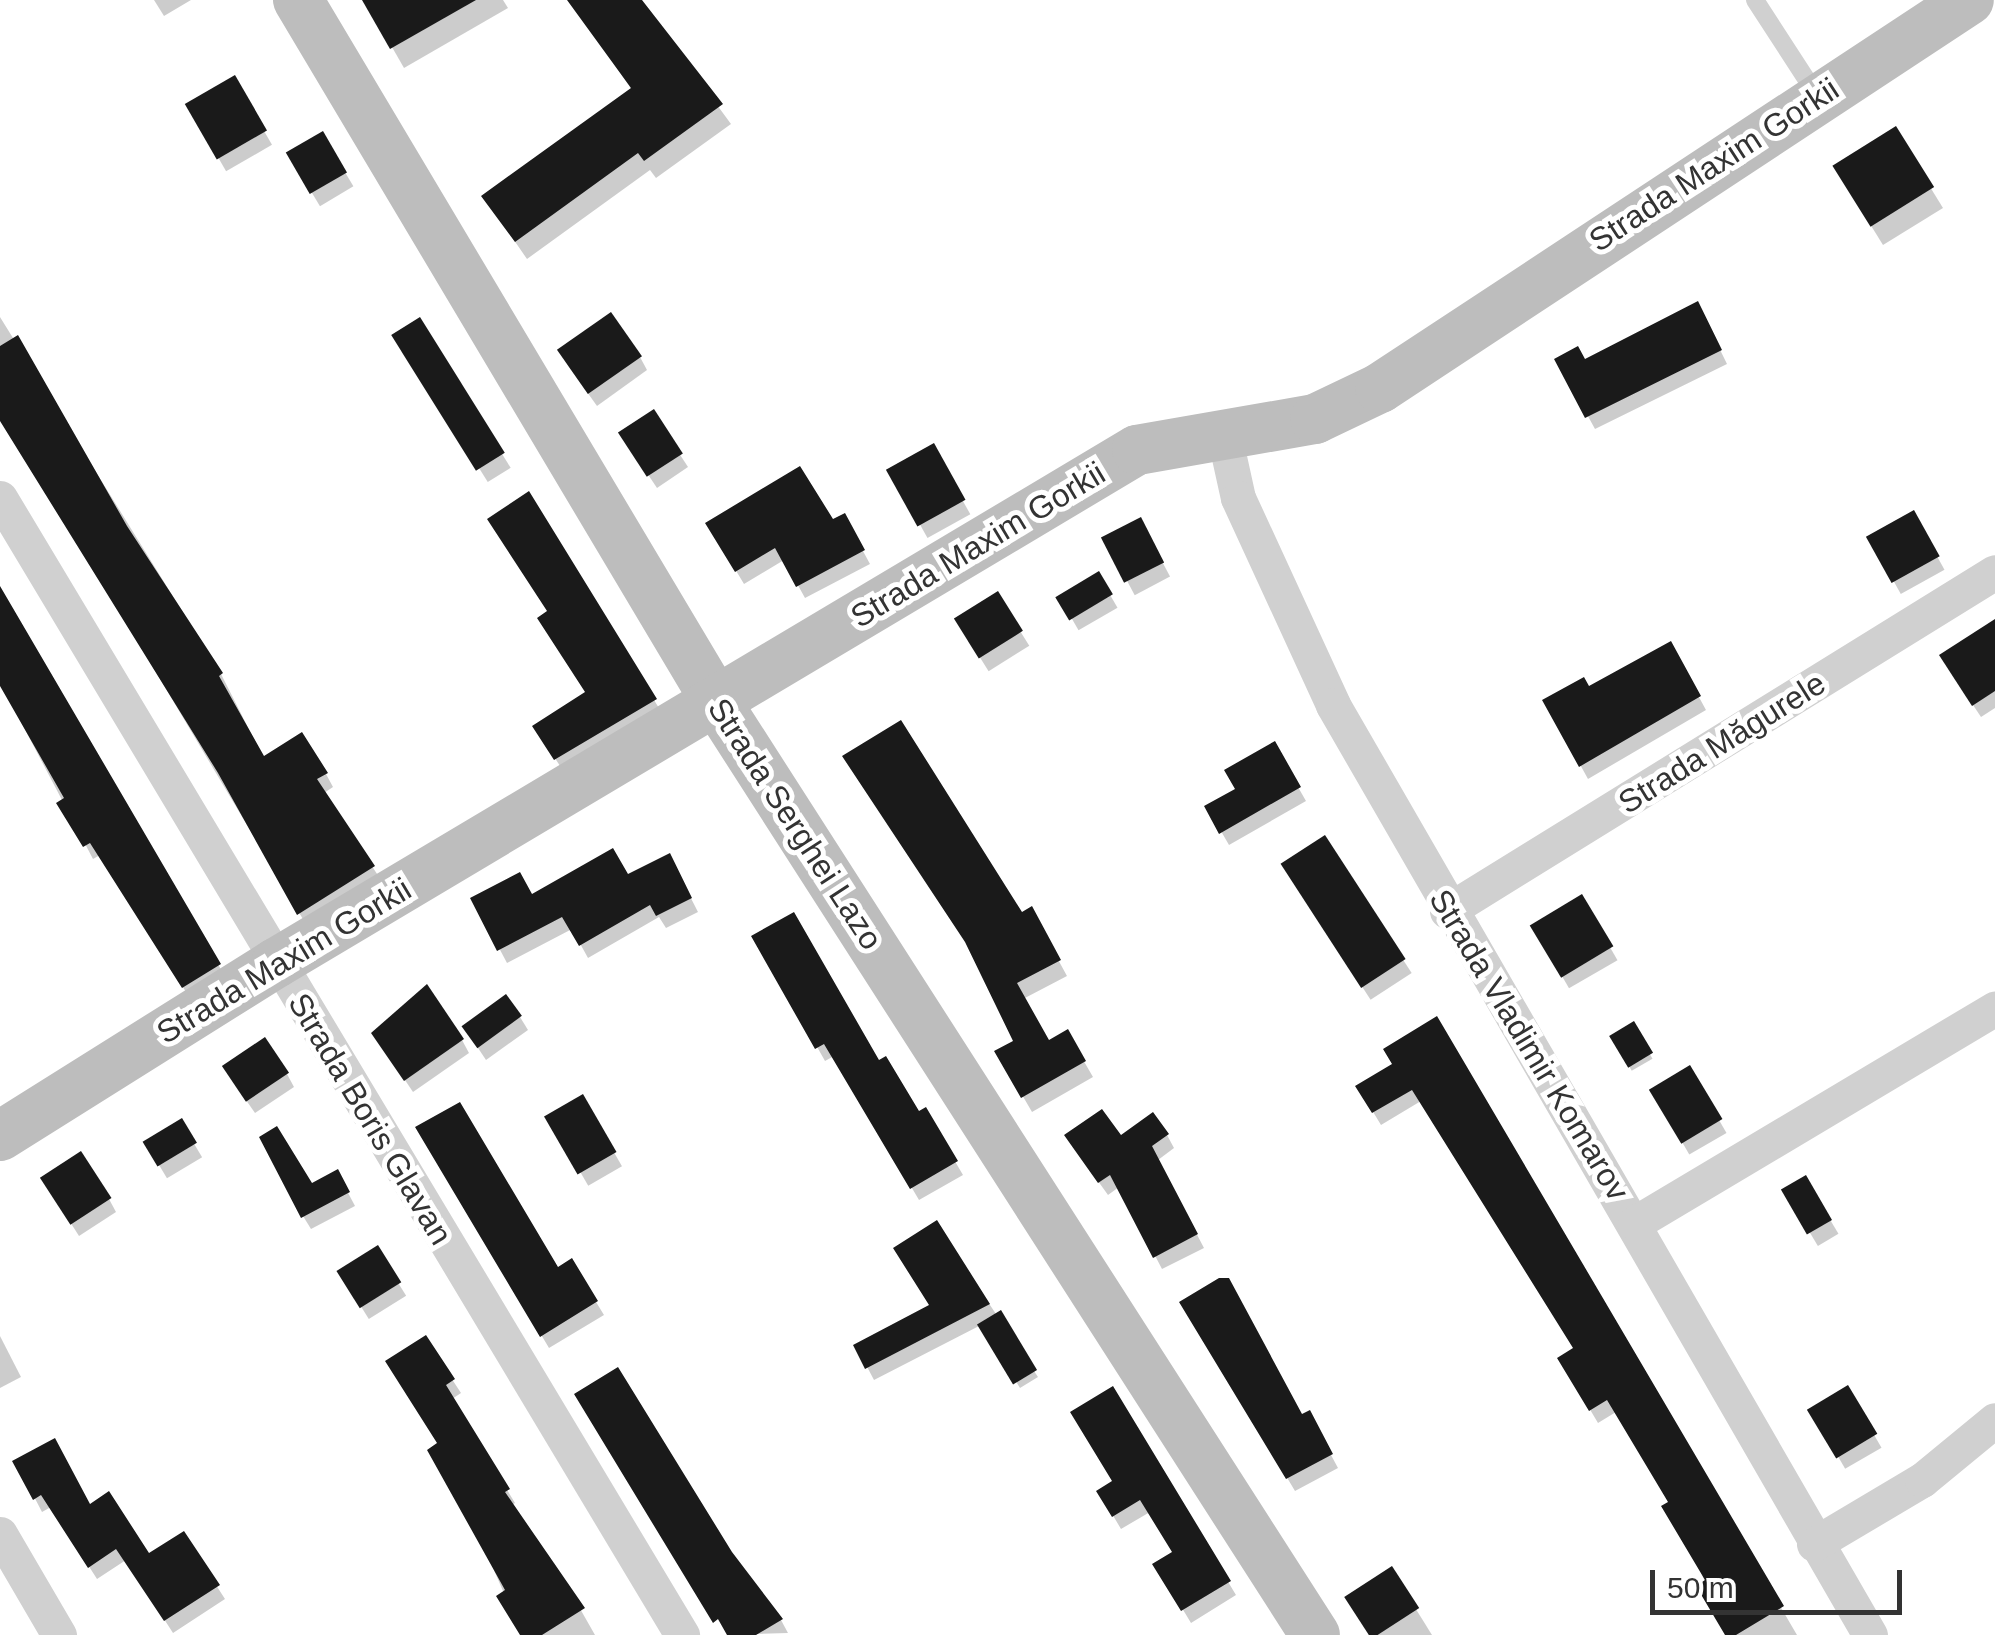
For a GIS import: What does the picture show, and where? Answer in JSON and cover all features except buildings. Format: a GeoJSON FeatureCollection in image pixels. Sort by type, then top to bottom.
{"type":"FeatureCollection","features":[{"type":"Feature","properties":{"kind":"street","name":"Strada Serghei Lazo"},"geometry":{"type":"LineString","coordinates":[[298,0],[717,703],[1314,1635]]}},
{"type":"Feature","properties":{"kind":"street","name":"Strada Maxim Gorkii"},"geometry":{"type":"LineString","coordinates":[[0,1136],[276,963],[1137,450],[1315,420],[1380,388],[1969,0]]}},
{"type":"Feature","properties":{"kind":"street","name":"Strada Vladimir Komarov"},"geometry":{"type":"LineString","coordinates":[[1225,438],[1238,498],[1333,705],[1446,911],[1635,1223],[1814,1544],[1870,1635]]}},
{"type":"Feature","properties":{"kind":"street","name":"Strada Boris Glavan"},"geometry":{"type":"LineString","coordinates":[[0,498],[682,1635]]}},
{"type":"Feature","properties":{"kind":"street","name":"Strada Măgurele"},"geometry":{"type":"LineString","coordinates":[[1446,911],[1995,572]]}},
{"type":"Feature","properties":{"kind":"street"},"geometry":{"type":"LineString","coordinates":[[1635,1223],[1995,1008]]}},
{"type":"Feature","properties":{"kind":"street"},"geometry":{"type":"LineString","coordinates":[[1814,1544],[1922,1480],[1995,1420]]}},
{"type":"Feature","properties":{"kind":"street"},"geometry":{"type":"LineString","coordinates":[[0,1534],[59,1635]]}},
{"type":"Feature","properties":{"kind":"lane"},"geometry":{"type":"LineString","coordinates":[[1754,0],[1818,98]]}}]}
